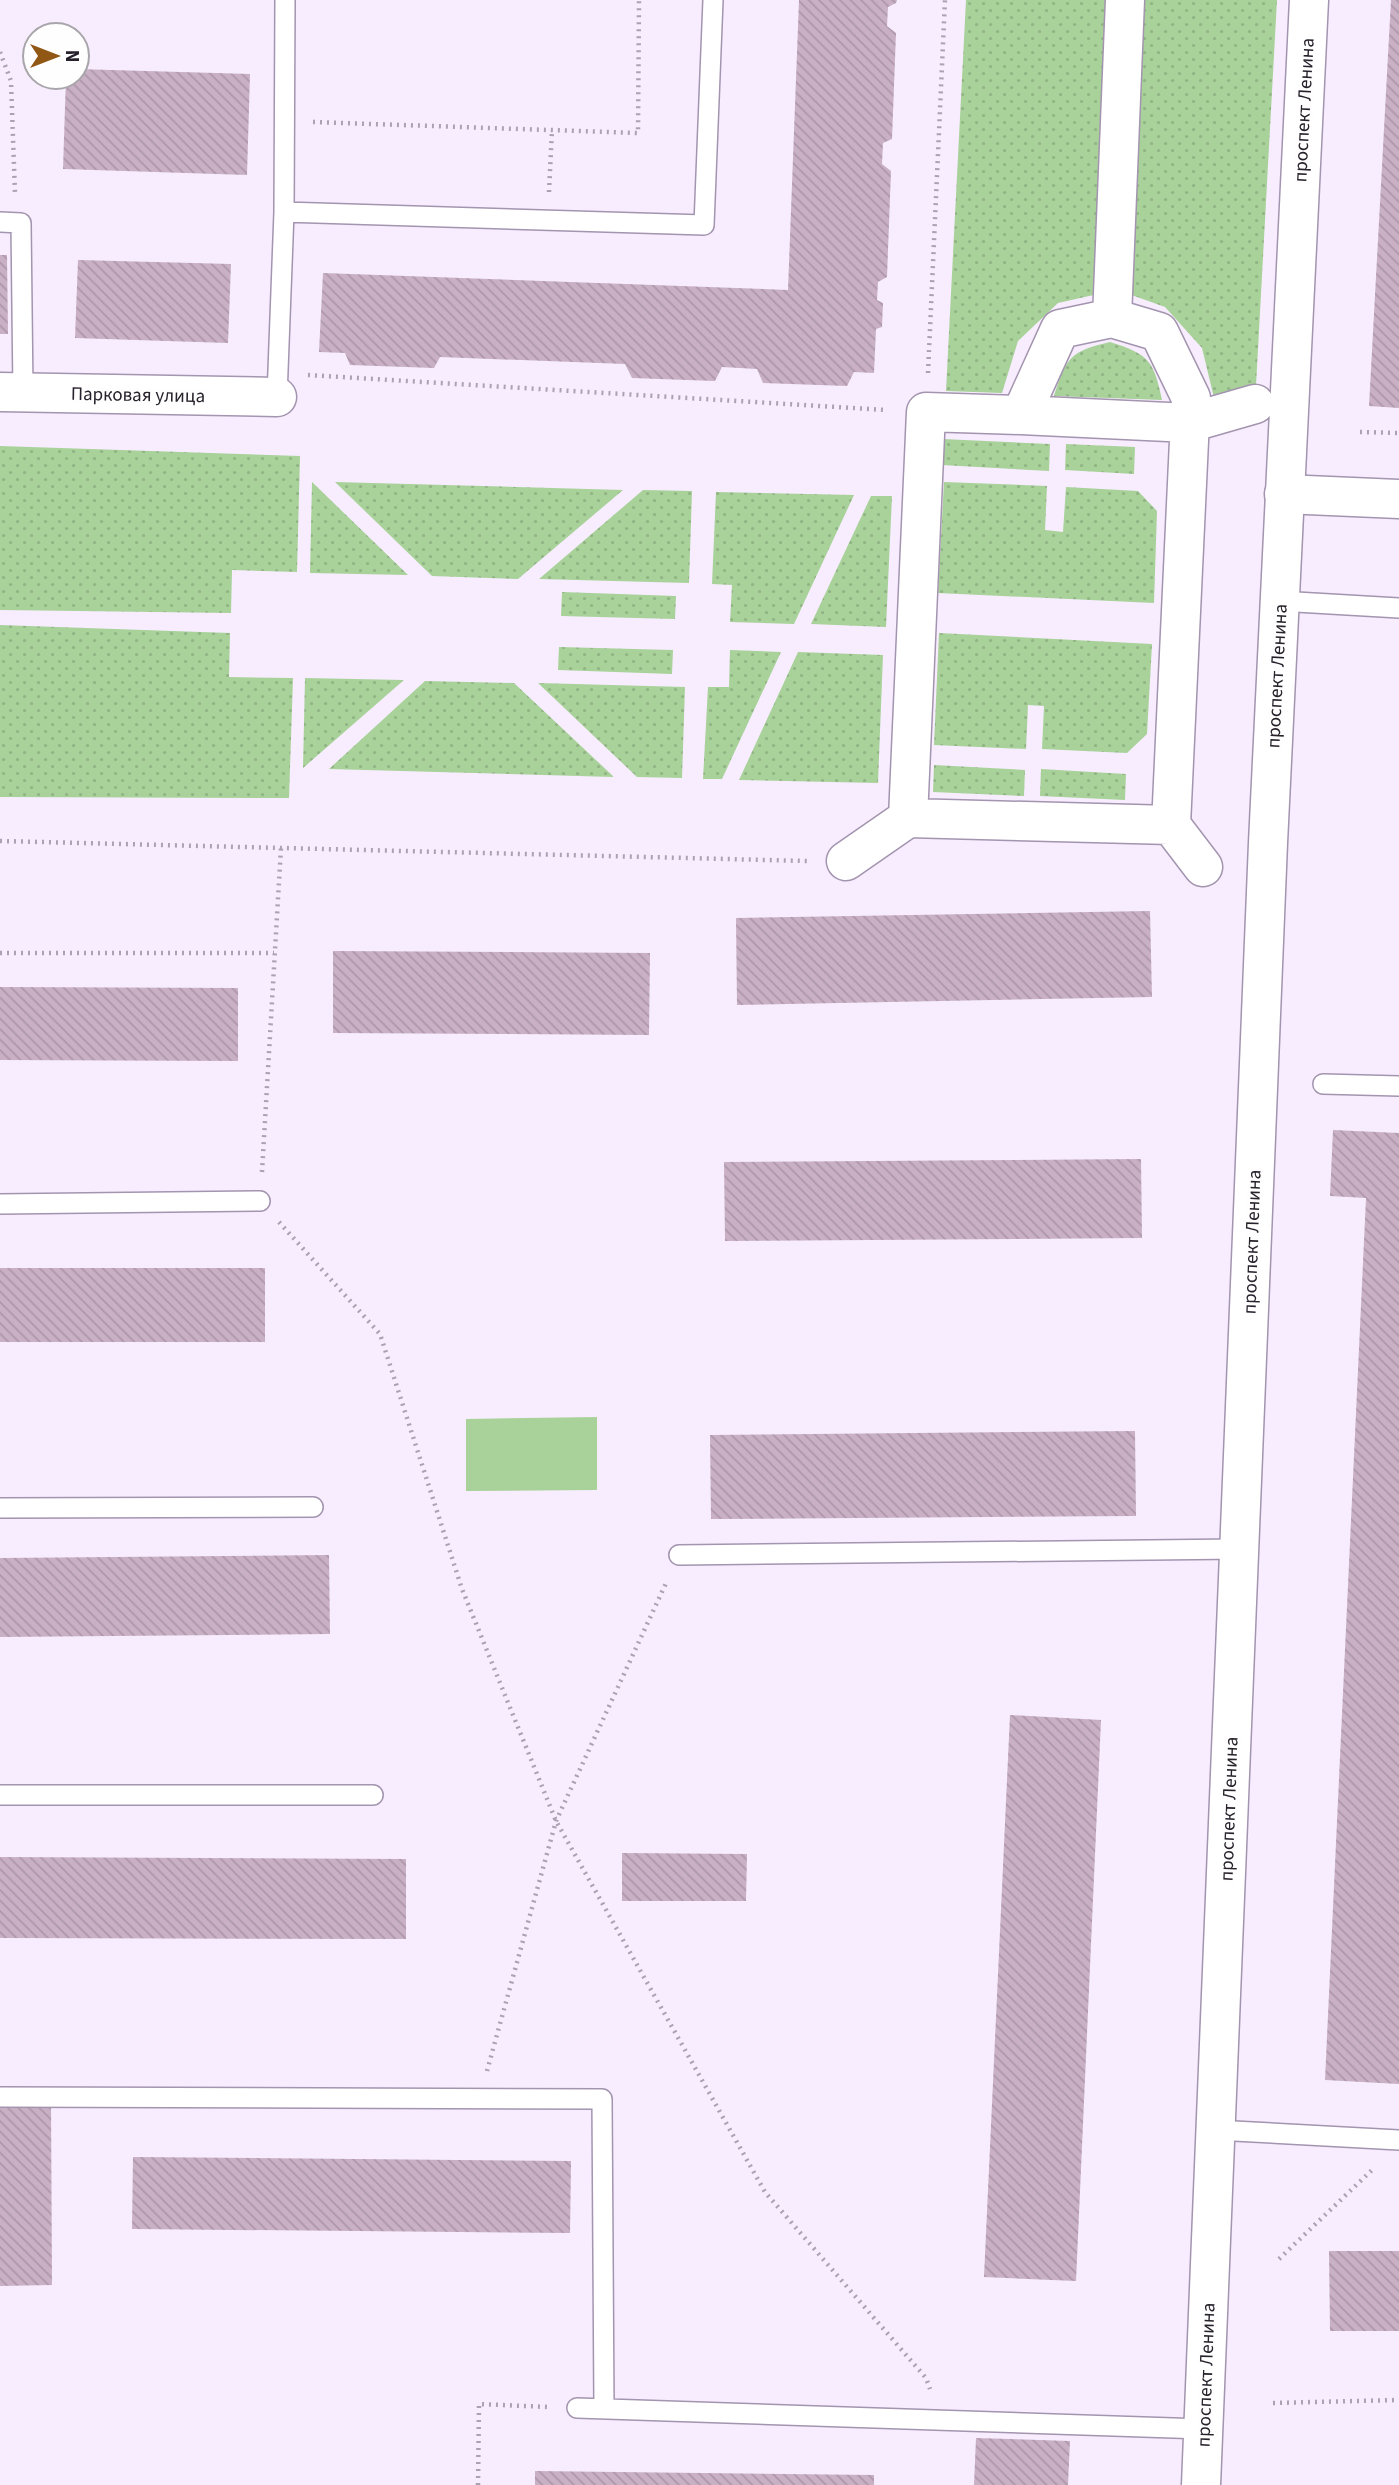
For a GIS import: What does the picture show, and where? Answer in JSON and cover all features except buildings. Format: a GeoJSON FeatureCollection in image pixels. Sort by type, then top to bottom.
{"type":"FeatureCollection","features":[{"type":"Feature","properties":{"kind":"street"},"geometry":{"type":"LineString","coordinates":[[1112,318],[1125,0]]}},
{"type":"Feature","properties":{"kind":"street","name":"проспект Ленина"},"geometry":{"type":"LineString","coordinates":[[1201,2485],[1279,601],[1309,0]]}},
{"type":"Feature","properties":{"kind":"street"},"geometry":{"type":"LineString","coordinates":[[1021,415],[1060,329],[1112,318],[1158,332],[1191,398],[1171,825],[1203,867]]}},
{"type":"Feature","properties":{"kind":"street","name":"Парковая улица"},"geometry":{"type":"LineString","coordinates":[[12,392],[277,385]]}},
{"type":"Feature","properties":{"kind":"street"},"geometry":{"type":"LineString","coordinates":[[908,818],[926,412],[1189,423],[1255,404]]}},
{"type":"Feature","properties":{"kind":"street"},"geometry":{"type":"LineString","coordinates":[[1284,494],[1399,499]]}},
{"type":"Feature","properties":{"kind":"street"},"geometry":{"type":"LineString","coordinates":[[846,862],[908,818],[1171,825]]}},
{"type":"Feature","properties":{"kind":"lane"},"geometry":{"type":"LineString","coordinates":[[277,385],[284,212],[285,0]]}},
{"type":"Feature","properties":{"kind":"lane"},"geometry":{"type":"LineString","coordinates":[[284,212],[704,225],[713,0]]}},
{"type":"Feature","properties":{"kind":"lane"},"geometry":{"type":"LineString","coordinates":[[8,222],[21,223],[12,392]]}},
{"type":"Feature","properties":{"kind":"lane"},"geometry":{"type":"LineString","coordinates":[[1279,601],[1399,608]]}},
{"type":"Feature","properties":{"kind":"lane"},"geometry":{"type":"LineString","coordinates":[[1323,1084],[1399,1086]]}},
{"type":"Feature","properties":{"kind":"lane"},"geometry":{"type":"LineString","coordinates":[[0,1204],[260,1201]]}},
{"type":"Feature","properties":{"kind":"lane"},"geometry":{"type":"LineString","coordinates":[[0,1508],[313,1507]]}},
{"type":"Feature","properties":{"kind":"lane"},"geometry":{"type":"LineString","coordinates":[[679,1555],[1238,1549]]}},
{"type":"Feature","properties":{"kind":"lane"},"geometry":{"type":"LineString","coordinates":[[0,1795],[373,1796]]}},
{"type":"Feature","properties":{"kind":"lane"},"geometry":{"type":"LineString","coordinates":[[0,2096],[602,2099],[604,2409]]}},
{"type":"Feature","properties":{"kind":"lane"},"geometry":{"type":"LineString","coordinates":[[1215,2130],[1399,2140]]}},
{"type":"Feature","properties":{"kind":"lane"},"geometry":{"type":"LineString","coordinates":[[577,2408],[1203,2429]]}},
{"type":"Feature","properties":{"kind":"path"},"geometry":{"type":"LineString","coordinates":[[285,121],[638,132],[639,0]]}},
{"type":"Feature","properties":{"kind":"path"},"geometry":{"type":"LineString","coordinates":[[277,385],[926,412],[945,0]]}},
{"type":"Feature","properties":{"kind":"path"},"geometry":{"type":"LineString","coordinates":[[0,52],[11,81],[8,222]]}},
{"type":"Feature","properties":{"kind":"path"},"geometry":{"type":"LineString","coordinates":[[548,220],[552,130]]}},
{"type":"Feature","properties":{"kind":"path"},"geometry":{"type":"LineString","coordinates":[[1360,432],[1399,433]]}},
{"type":"Feature","properties":{"kind":"path"},"geometry":{"type":"LineString","coordinates":[[0,841],[846,862]]}},
{"type":"Feature","properties":{"kind":"path"},"geometry":{"type":"LineString","coordinates":[[281,848],[260,1201],[380,1334],[461,1589],[556,1821],[765,2192],[926,2378],[941,2420]]}},
{"type":"Feature","properties":{"kind":"path"},"geometry":{"type":"LineString","coordinates":[[0,953],[274,953]]}},
{"type":"Feature","properties":{"kind":"path"},"geometry":{"type":"LineString","coordinates":[[479,2099],[556,1821],[679,1555]]}},
{"type":"Feature","properties":{"kind":"path"},"geometry":{"type":"LineString","coordinates":[[1279,2259],[1373,2169]]}},
{"type":"Feature","properties":{"kind":"path"},"geometry":{"type":"LineString","coordinates":[[1273,2403],[1399,2400]]}},
{"type":"Feature","properties":{"kind":"path"},"geometry":{"type":"LineString","coordinates":[[478,2485],[479,2404],[577,2408]]}},
{"type":"Feature","properties":{"kind":"green space"},"geometry":{"type":"Polygon","coordinates":[[[966,0],[1110,0],[1098,294],[1058,303],[1018,341],[1002,393],[946,391],[966,0]]]}},
{"type":"Feature","properties":{"kind":"green space"},"geometry":{"type":"Polygon","coordinates":[[[1140,0],[1277,0],[1255,404],[1215,402],[1202,348],[1165,307],[1126,293],[1140,0]]]}},
{"type":"Feature","properties":{"kind":"green space"},"geometry":{"type":"Polygon","coordinates":[[[1110,342],[1141,355],[1148,361],[1156,376],[1162,400],[1054,396],[1062,372],[1072,358],[1086,349],[1110,342]]]}},
{"type":"Feature","properties":{"kind":"green space"},"geometry":{"type":"Polygon","coordinates":[[[943,439],[1050,444],[1049,471],[942,465],[943,439]]]}},
{"type":"Feature","properties":{"kind":"green space"},"geometry":{"type":"Polygon","coordinates":[[[1066,444],[1135,447],[1134,474],[1065,470],[1066,444]]]}},
{"type":"Feature","properties":{"kind":"green space"},"geometry":{"type":"Polygon","coordinates":[[[0,446],[300,456],[297,572],[232,570],[231,613],[0,610],[0,446]]]}},
{"type":"Feature","properties":{"kind":"green space"},"geometry":{"type":"Polygon","coordinates":[[[312,482],[408,575],[310,573],[312,482]]]}},
{"type":"Feature","properties":{"kind":"green space"},"geometry":{"type":"Polygon","coordinates":[[[335,482],[623,490],[518,579],[432,576],[335,482]]]}},
{"type":"Feature","properties":{"kind":"green space"},"geometry":{"type":"Polygon","coordinates":[[[944,482],[1047,486],[1045,530],[1063,532],[1066,487],[1138,491],[1157,511],[1154,603],[938,593],[944,482]]]}},
{"type":"Feature","properties":{"kind":"green space"},"geometry":{"type":"Polygon","coordinates":[[[643,490],[692,491],[689,583],[539,579],[643,490]]]}},
{"type":"Feature","properties":{"kind":"green space"},"geometry":{"type":"Polygon","coordinates":[[[716,492],[854,495],[794,624],[730,622],[732,585],[712,584],[716,492]]]}},
{"type":"Feature","properties":{"kind":"green space"},"geometry":{"type":"Polygon","coordinates":[[[871,496],[892,496],[886,627],[811,624],[871,496]]]}},
{"type":"Feature","properties":{"kind":"green space"},"geometry":{"type":"Polygon","coordinates":[[[562,592],[676,596],[675,619],[561,616],[562,592]]]}},
{"type":"Feature","properties":{"kind":"green space"},"geometry":{"type":"Polygon","coordinates":[[[0,625],[230,633],[229,677],[293,678],[289,798],[0,797],[0,625]]]}},
{"type":"Feature","properties":{"kind":"green space"},"geometry":{"type":"Polygon","coordinates":[[[939,633],[1152,644],[1147,734],[1127,753],[1042,749],[1044,706],[1028,705],[1026,749],[934,745],[939,633]]]}},
{"type":"Feature","properties":{"kind":"green space"},"geometry":{"type":"Polygon","coordinates":[[[559,647],[673,650],[672,674],[558,670],[559,647]]]}},
{"type":"Feature","properties":{"kind":"green space"},"geometry":{"type":"Polygon","coordinates":[[[730,650],[781,652],[722,779],[703,779],[708,687],[729,687],[730,650]]]}},
{"type":"Feature","properties":{"kind":"green space"},"geometry":{"type":"Polygon","coordinates":[[[798,652],[883,655],[878,783],[739,780],[798,652]]]}},
{"type":"Feature","properties":{"kind":"green space"},"geometry":{"type":"Polygon","coordinates":[[[305,678],[404,680],[303,768],[305,678]]]}},
{"type":"Feature","properties":{"kind":"green space"},"geometry":{"type":"Polygon","coordinates":[[[425,681],[514,683],[614,777],[329,769],[425,681]]]}},
{"type":"Feature","properties":{"kind":"green space"},"geometry":{"type":"Polygon","coordinates":[[[538,683],[685,687],[682,778],[637,777],[538,683]]]}},
{"type":"Feature","properties":{"kind":"green space"},"geometry":{"type":"Polygon","coordinates":[[[934,765],[1025,770],[1024,796],[933,792],[934,765]]]}},
{"type":"Feature","properties":{"kind":"green space"},"geometry":{"type":"Polygon","coordinates":[[[1041,769],[1126,774],[1125,800],[1040,796],[1041,769]]]}},
{"type":"Feature","properties":{"kind":"green space"},"geometry":{"type":"Polygon","coordinates":[[[597,1417],[597,1490],[466,1491],[466,1419],[597,1417]]]}}]}
